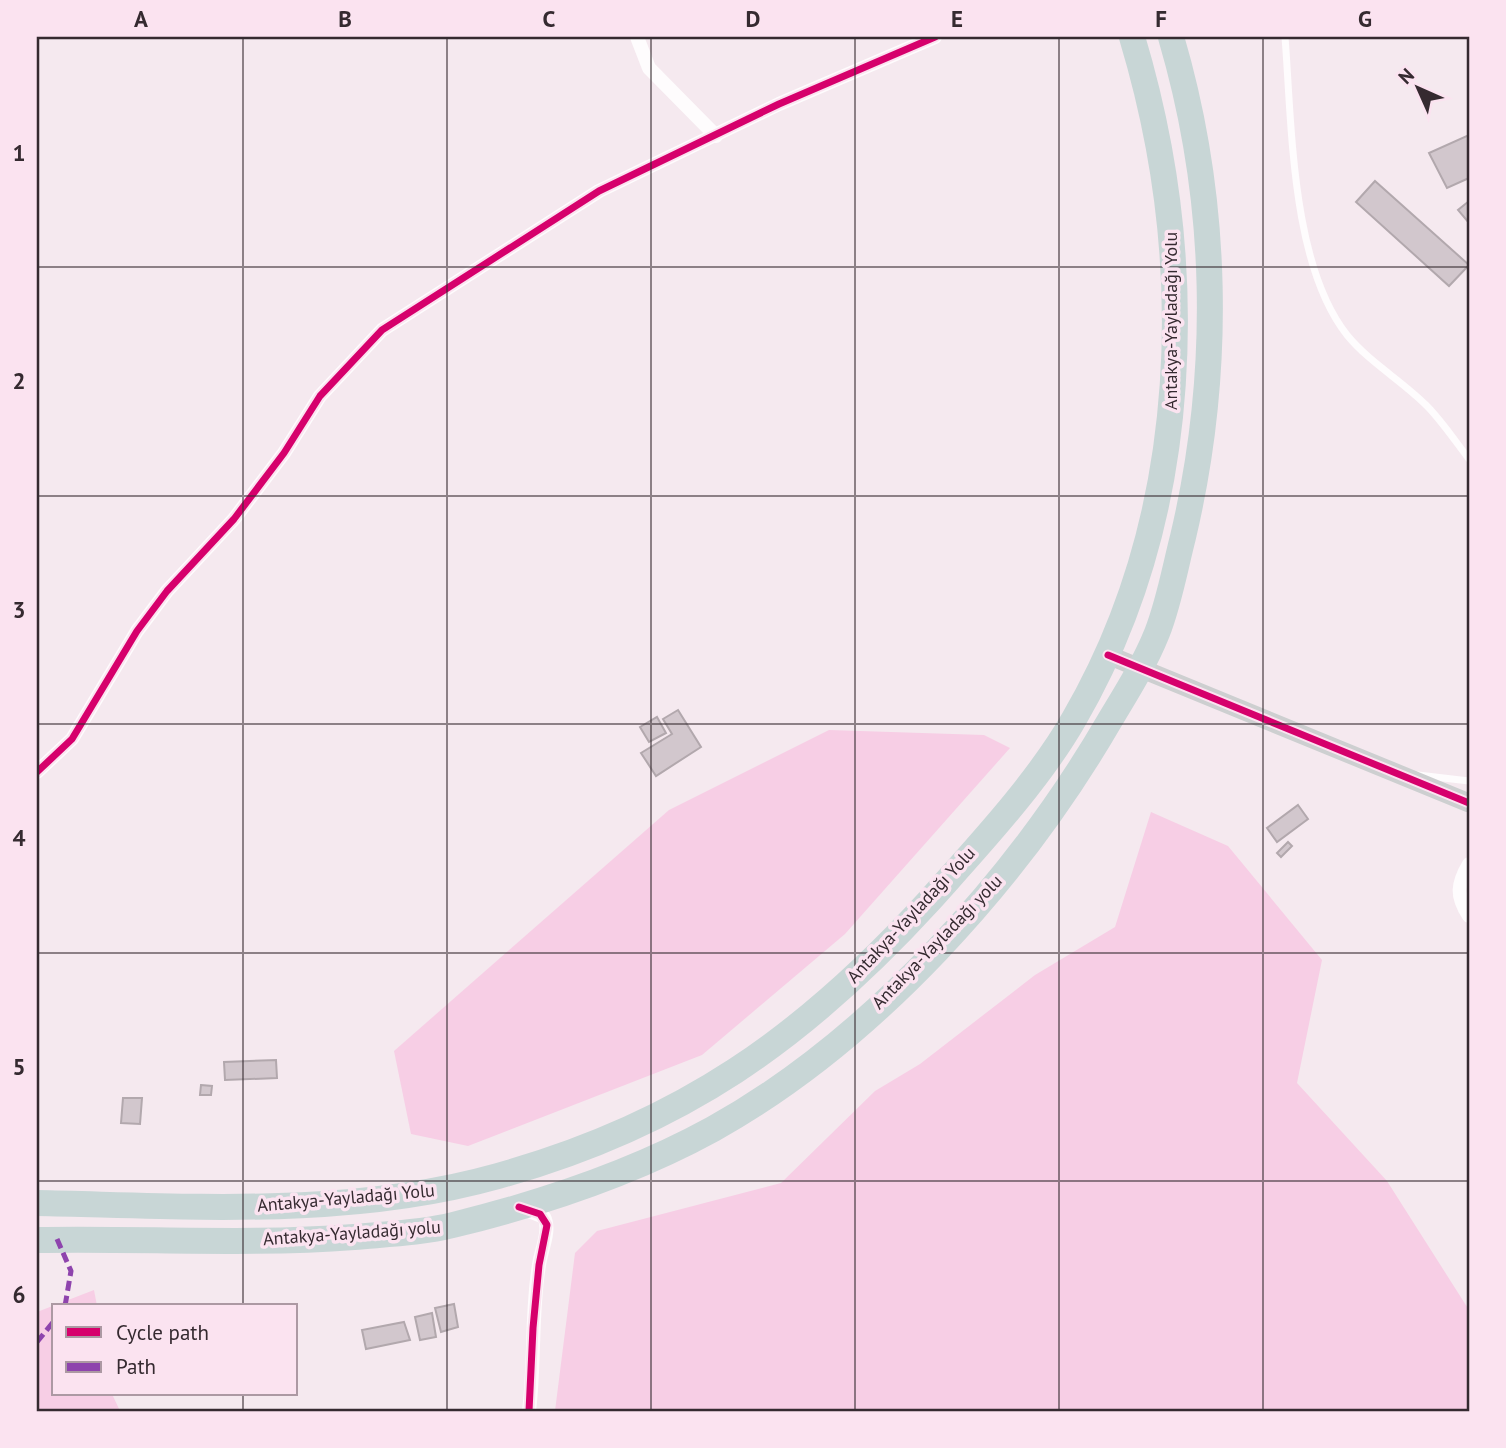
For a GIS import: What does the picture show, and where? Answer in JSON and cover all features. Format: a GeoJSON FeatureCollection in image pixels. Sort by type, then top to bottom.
{"type":"FeatureCollection","features":[{"type":"Feature","properties":{"kind":"highway","name":"Antakya-Yayladağı Yolu"},"geometry":{"type":"LineString","coordinates":[[37,1203],[270,1205],[372,1199],[449,1189],[574,1151],[699,1095],[753,1061],[810,1018],[916,915],[1046,762],[1072,722],[1108,655],[1124,616],[1162,486],[1173,409],[1174,335],[1169,204],[1158,136],[1132,37]]}},
{"type":"Feature","properties":{"kind":"highway","name":"Antakya-Yayladağı yolu"},"geometry":{"type":"LineString","coordinates":[[37,1240],[255,1241],[352,1237],[446,1227],[590,1184],[657,1157],[716,1127],[784,1082],[892,994],[950,934],[1021,852],[1073,780],[1140,668],[1158,631],[1197,476],[1209,336],[1209,258],[1194,118],[1171,37]]}},
{"type":"Feature","properties":{"kind":"street"},"geometry":{"type":"LineString","coordinates":[[637,37],[649,68],[716,136]]}},
{"type":"Feature","properties":{"kind":"street"},"geometry":{"type":"LineString","coordinates":[[37,772],[72,739],[137,631],[167,591],[234,519],[284,453],[320,396],[382,330],[599,191],[668,155],[716,136],[779,104],[935,37]]}},
{"type":"Feature","properties":{"kind":"street"},"geometry":{"type":"LineString","coordinates":[[1108,655],[1253,712],[1370,764],[1404,775],[1469,803]]}},
{"type":"Feature","properties":{"kind":"street"},"geometry":{"type":"LineString","coordinates":[[1469,864],[1458,887],[1460,901],[1469,916]]}},
{"type":"Feature","properties":{"kind":"street"},"geometry":{"type":"LineString","coordinates":[[519,1207],[544,1217],[547,1225],[535,1303],[529,1411]]}},
{"type":"Feature","properties":{"kind":"lane"},"geometry":{"type":"LineString","coordinates":[[1285,37],[1304,238],[1318,285],[1336,320],[1358,348],[1428,407],[1469,459]]}},
{"type":"Feature","properties":{"kind":"lane"},"geometry":{"type":"LineString","coordinates":[[1404,775],[1435,775],[1469,781]]}},
{"type":"Feature","properties":{"kind":"shaded area"},"geometry":{"type":"Polygon","coordinates":[[[829,730],[984,735],[1010,748],[845,934],[702,1055],[468,1146],[411,1134],[394,1051],[669,810],[829,730]]]}},
{"type":"Feature","properties":{"kind":"shaded area"},"geometry":{"type":"Polygon","coordinates":[[[1151,812],[1228,846],[1322,960],[1297,1083],[1387,1181],[1469,1310],[1469,1411],[555,1411],[575,1253],[597,1231],[781,1183],[875,1091],[920,1064],[1035,975],[1115,927],[1151,812]]]}},
{"type":"Feature","properties":{"kind":"shaded area"},"geometry":{"type":"Polygon","coordinates":[[[94,1290],[97,1304],[58,1304],[94,1290]]]}},
{"type":"Feature","properties":{"kind":"shaded area"},"geometry":{"type":"Polygon","coordinates":[[[52,1306],[52,1396],[113,1396],[120,1411],[37,1411],[37,1312],[52,1306]]]}},
{"type":"Feature","properties":{"kind":"building"},"geometry":{"type":"Polygon","coordinates":[[[1469,135],[1469,178],[1447,188],[1429,153],[1469,135]]]}},
{"type":"Feature","properties":{"kind":"building"},"geometry":{"type":"Polygon","coordinates":[[[1375,181],[1469,265],[1449,286],[1356,202],[1375,181]]]}},
{"type":"Feature","properties":{"kind":"building"},"geometry":{"type":"Polygon","coordinates":[[[1469,201],[1469,223],[1458,210],[1469,201]]]}},
{"type":"Feature","properties":{"kind":"building"},"geometry":{"type":"Polygon","coordinates":[[[678,710],[701,747],[656,776],[641,753],[672,734],[663,719],[678,710]]]}},
{"type":"Feature","properties":{"kind":"building"},"geometry":{"type":"Polygon","coordinates":[[[657,717],[666,733],[649,742],[640,727],[657,717]]]}},
{"type":"Feature","properties":{"kind":"building"},"geometry":{"type":"Polygon","coordinates":[[[1298,805],[1308,819],[1277,842],[1267,828],[1298,805]]]}},
{"type":"Feature","properties":{"kind":"building"},"geometry":{"type":"Polygon","coordinates":[[[1288,842],[1292,846],[1281,857],[1277,853],[1288,842]]]}},
{"type":"Feature","properties":{"kind":"building"},"geometry":{"type":"Polygon","coordinates":[[[276,1060],[277,1078],[225,1080],[224,1062],[276,1060]]]}},
{"type":"Feature","properties":{"kind":"building"},"geometry":{"type":"Polygon","coordinates":[[[201,1085],[212,1086],[211,1095],[200,1095],[201,1085]]]}},
{"type":"Feature","properties":{"kind":"building"},"geometry":{"type":"Polygon","coordinates":[[[123,1098],[142,1098],[140,1124],[121,1123],[123,1098]]]}},
{"type":"Feature","properties":{"kind":"building"},"geometry":{"type":"Polygon","coordinates":[[[454,1304],[458,1327],[441,1332],[435,1308],[454,1304]]]}},
{"type":"Feature","properties":{"kind":"building"},"geometry":{"type":"Polygon","coordinates":[[[432,1313],[436,1337],[420,1340],[415,1317],[432,1313]]]}},
{"type":"Feature","properties":{"kind":"building"},"geometry":{"type":"Polygon","coordinates":[[[404,1322],[410,1340],[366,1349],[362,1330],[404,1322]]]}},
{"type":"Feature","properties":{"kind":"marked path"},"geometry":{"type":"LineString","coordinates":[[57,1239],[71,1271],[65,1304]]}},
{"type":"Feature","properties":{"kind":"marked path"},"geometry":{"type":"LineString","coordinates":[[37,1342],[52,1323]]}},
{"type":"Feature","properties":{"kind":"cycle path"},"geometry":{"type":"LineString","coordinates":[[37,772],[72,739],[137,631],[167,591],[234,519],[284,453],[320,396],[382,330],[599,191],[779,104],[935,37]]}},
{"type":"Feature","properties":{"kind":"cycle path"},"geometry":{"type":"LineString","coordinates":[[1108,655],[1469,803]]}},
{"type":"Feature","properties":{"kind":"cycle path"},"geometry":{"type":"LineString","coordinates":[[519,1207],[540,1214],[547,1225],[539,1265],[529,1411]]}}]}
